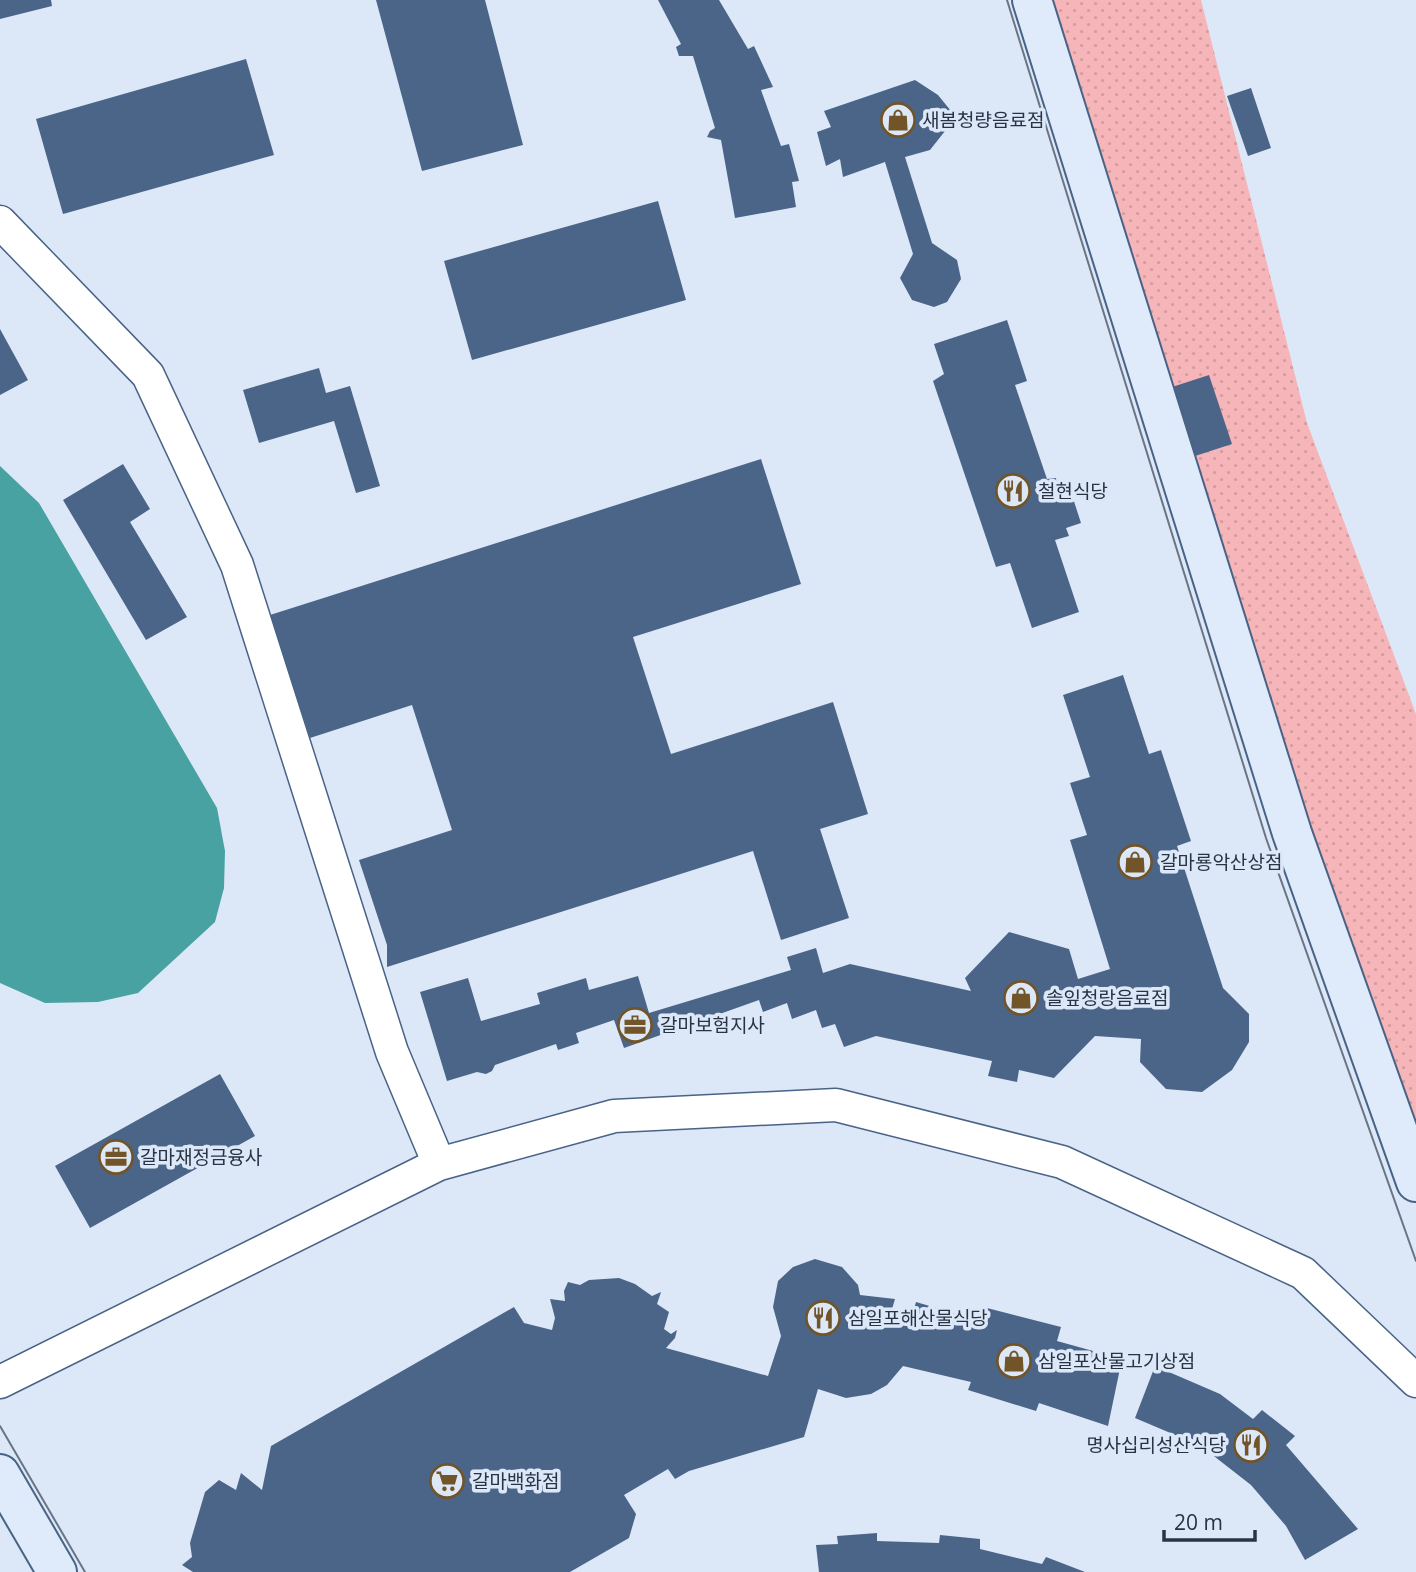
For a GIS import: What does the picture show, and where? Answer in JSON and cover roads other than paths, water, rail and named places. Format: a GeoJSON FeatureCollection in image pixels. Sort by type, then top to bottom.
{"type":"FeatureCollection","features":[{"type":"Feature","properties":{"kind":"street"},"geometry":{"type":"LineString","coordinates":[[1032,0],[1292,833],[1416,1182]]}},
{"type":"Feature","properties":{"kind":"street"},"geometry":{"type":"LineString","coordinates":[[0,222],[148,375],[220,527],[237,565],[392,1052],[439,1164]]}},
{"type":"Feature","properties":{"kind":"street"},"geometry":{"type":"LineString","coordinates":[[0,1382],[439,1164],[614,1116],[836,1105],[1062,1162],[1303,1273],[1416,1381]]}},
{"type":"Feature","properties":{"kind":"street"},"geometry":{"type":"LineString","coordinates":[[0,1474],[57,1572]]}},
{"type":"Feature","properties":{"kind":"tram line"},"geometry":{"type":"LineString","coordinates":[[1007,0],[1266,838],[1416,1261]]}},
{"type":"Feature","properties":{"kind":"tram line"},"geometry":{"type":"LineString","coordinates":[[0,1426],[85,1572]]}},
{"type":"Feature","properties":{"kind":"place","name":"새봄청량음료점"},"geometry":{"type":"Point","coordinates":[898,120]}},
{"type":"Feature","properties":{"kind":"place","name":"철현식당"},"geometry":{"type":"Point","coordinates":[1013,491]}},
{"type":"Feature","properties":{"kind":"place","name":"갈마룡악산상점"},"geometry":{"type":"Point","coordinates":[1135,862]}},
{"type":"Feature","properties":{"kind":"place","name":"솔잎청랑음료점"},"geometry":{"type":"Point","coordinates":[1021,998]}},
{"type":"Feature","properties":{"kind":"place","name":"갈마보험지사"},"geometry":{"type":"Point","coordinates":[635,1025]}},
{"type":"Feature","properties":{"kind":"place","name":"갈마재정금융사"},"geometry":{"type":"Point","coordinates":[116,1157]}},
{"type":"Feature","properties":{"kind":"place","name":"삼일포해산물식당"},"geometry":{"type":"Point","coordinates":[823,1318]}},
{"type":"Feature","properties":{"kind":"place","name":"삼일포산물고기상점"},"geometry":{"type":"Point","coordinates":[1014,1361]}},
{"type":"Feature","properties":{"kind":"place","name":"명사십리성산식당"},"geometry":{"type":"Point","coordinates":[1251,1445]}},
{"type":"Feature","properties":{"kind":"place","name":"갈마백화점"},"geometry":{"type":"Point","coordinates":[447,1481]}}]}
